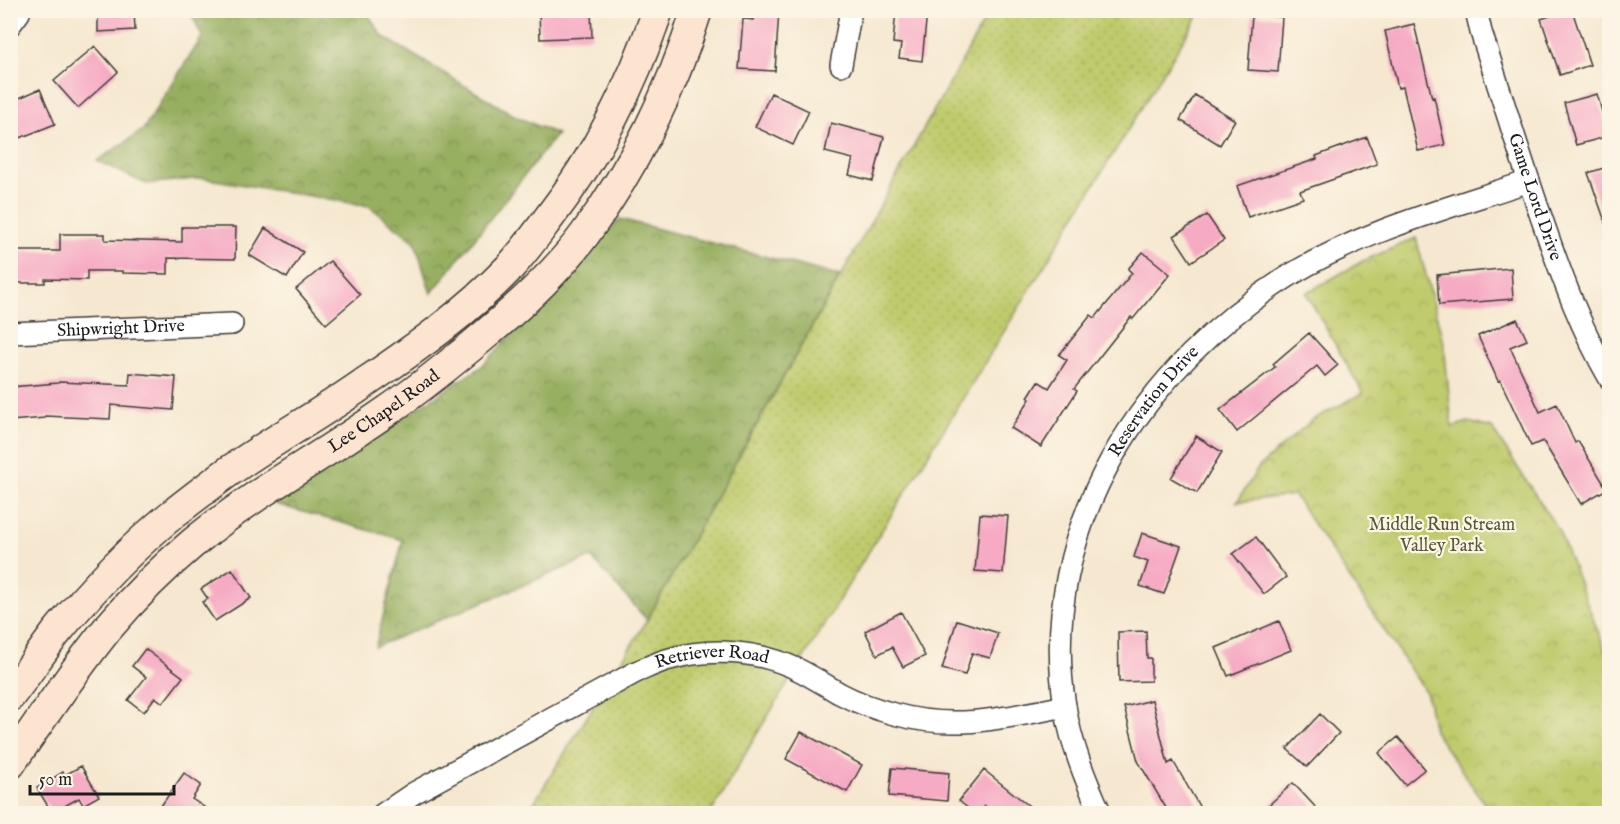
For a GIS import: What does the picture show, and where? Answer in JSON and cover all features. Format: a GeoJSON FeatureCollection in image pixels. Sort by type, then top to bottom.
{"type":"FeatureCollection","features":[{"type":"Feature","properties":{"kind":"main road","name":"Lee Chapel Road"},"geometry":{"type":"LineString","coordinates":[[10,696],[56,633],[102,581],[136,546],[165,521],[228,472],[365,383],[410,350],[472,302],[509,267],[565,197],[613,120],[658,10]]}},
{"type":"Feature","properties":{"kind":"main road","name":"Lee Chapel Road"},"geometry":{"type":"LineString","coordinates":[[10,764],[108,628],[148,583],[195,542],[248,502],[387,412],[449,366],[518,308],[554,271],[584,235],[616,188],[642,141],[669,86],[697,10]]}},
{"type":"Feature","properties":{"kind":"main road"},"geometry":{"type":"LineString","coordinates":[[228,472],[248,502]]}},
{"type":"Feature","properties":{"kind":"street"},"geometry":{"type":"LineString","coordinates":[[841,65],[851,10]]}},
{"type":"Feature","properties":{"kind":"street","name":"Game Lord Drive"},"geometry":{"type":"LineString","coordinates":[[1476,10],[1529,181],[1566,288],[1585,332],[1610,379]]}},
{"type":"Feature","properties":{"kind":"street","name":"Reservation Drive"},"geometry":{"type":"LineString","coordinates":[[1101,813],[1077,756],[1065,706],[1060,656],[1061,626],[1071,560],[1080,528],[1093,494],[1127,432],[1148,402],[1202,342],[1261,294],[1293,274],[1326,255],[1391,227],[1529,181]]}},
{"type":"Feature","properties":{"kind":"street","name":"Shipwright Drive"},"geometry":{"type":"LineString","coordinates":[[10,333],[232,324]]}},
{"type":"Feature","properties":{"kind":"street","name":"Retriever Road"},"geometry":{"type":"LineString","coordinates":[[383,813],[414,793],[636,672],[665,660],[688,655],[712,652],[736,653],[771,660],[799,670],[840,694],[865,705],[894,715],[928,721],[976,722],[1003,719],[1065,706]]}},
{"type":"Feature","properties":{"kind":"green space"},"geometry":{"type":"Polygon","coordinates":[[[190,11],[366,11],[382,36],[517,117],[557,134],[431,294],[415,242],[369,206],[203,178],[146,184],[97,161],[143,130],[202,37],[190,11]]]}},
{"type":"Feature","properties":{"kind":"green space"},"geometry":{"type":"Polygon","coordinates":[[[990,11],[1201,11],[758,732],[711,813],[527,814],[647,620],[990,11]]]}},
{"type":"Feature","properties":{"kind":"green space"},"geometry":{"type":"Polygon","coordinates":[[[620,219],[840,276],[647,620],[591,557],[375,647],[403,540],[271,503],[481,367],[620,219]]]}},
{"type":"Feature","properties":{"kind":"green space","name":"Middle Run Stream Valley Park"},"geometry":{"type":"Polygon","coordinates":[[[1416,238],[1444,343],[1452,427],[1468,422],[1492,428],[1559,531],[1606,652],[1609,654],[1609,813],[1491,813],[1434,731],[1427,694],[1294,495],[1237,502],[1259,467],[1312,420],[1363,393],[1306,293],[1363,261],[1416,238]]]}},
{"type":"Feature","properties":{"kind":"building"},"geometry":{"type":"Polygon","coordinates":[[[134,10],[135,30],[98,32],[98,11],[134,10]]]}},
{"type":"Feature","properties":{"kind":"building"},"geometry":{"type":"Polygon","coordinates":[[[539,10],[591,10],[592,37],[540,39],[539,10]]]}},
{"type":"Feature","properties":{"kind":"building"},"geometry":{"type":"Polygon","coordinates":[[[754,10],[779,10],[775,71],[739,69],[743,19],[753,20],[754,10]]]}},
{"type":"Feature","properties":{"kind":"building"},"geometry":{"type":"Polygon","coordinates":[[[896,10],[927,12],[922,61],[899,58],[901,44],[893,43],[896,10]]]}},
{"type":"Feature","properties":{"kind":"building"},"geometry":{"type":"Polygon","coordinates":[[[1572,10],[1590,65],[1560,75],[1541,19],[1572,10]]]}},
{"type":"Feature","properties":{"kind":"building"},"geometry":{"type":"Polygon","coordinates":[[[1252,15],[1282,17],[1278,72],[1248,70],[1252,15]]]}},
{"type":"Feature","properties":{"kind":"building"},"geometry":{"type":"Polygon","coordinates":[[[1414,24],[1445,145],[1418,151],[1403,87],[1398,88],[1385,31],[1414,24]]]}},
{"type":"Feature","properties":{"kind":"building"},"geometry":{"type":"Polygon","coordinates":[[[95,46],[118,72],[78,108],[54,81],[95,46]]]}},
{"type":"Feature","properties":{"kind":"building"},"geometry":{"type":"Polygon","coordinates":[[[40,89],[55,124],[10,142],[10,102],[40,89]]]}},
{"type":"Feature","properties":{"kind":"building"},"geometry":{"type":"Polygon","coordinates":[[[771,93],[809,111],[793,145],[755,127],[771,93]]]}},
{"type":"Feature","properties":{"kind":"building"},"geometry":{"type":"Polygon","coordinates":[[[1597,94],[1609,136],[1576,145],[1564,103],[1597,94]]]}},
{"type":"Feature","properties":{"kind":"building"},"geometry":{"type":"Polygon","coordinates":[[[1195,95],[1235,120],[1220,145],[1180,120],[1195,95]]]}},
{"type":"Feature","properties":{"kind":"building"},"geometry":{"type":"Polygon","coordinates":[[[831,123],[884,137],[873,181],[849,175],[853,159],[825,152],[831,123]]]}},
{"type":"Feature","properties":{"kind":"building"},"geometry":{"type":"Polygon","coordinates":[[[1367,137],[1377,164],[1300,191],[1303,198],[1248,217],[1237,186],[1317,159],[1316,156],[1367,137]]]}},
{"type":"Feature","properties":{"kind":"building"},"geometry":{"type":"Polygon","coordinates":[[[1610,166],[1610,227],[1607,227],[1588,173],[1610,166]]]}},
{"type":"Feature","properties":{"kind":"building"},"geometry":{"type":"Polygon","coordinates":[[[1207,215],[1224,240],[1191,262],[1174,236],[1207,215]]]}},
{"type":"Feature","properties":{"kind":"building"},"geometry":{"type":"Polygon","coordinates":[[[182,227],[236,227],[235,259],[168,258],[168,274],[87,271],[87,280],[45,279],[45,283],[10,283],[10,251],[60,251],[60,234],[105,234],[105,240],[182,242],[182,227]]]}},
{"type":"Feature","properties":{"kind":"building"},"geometry":{"type":"Polygon","coordinates":[[[265,228],[303,252],[287,278],[249,255],[265,228]]]}},
{"type":"Feature","properties":{"kind":"building"},"geometry":{"type":"Polygon","coordinates":[[[1143,252],[1170,274],[1133,319],[1131,317],[1074,389],[1077,391],[1041,447],[1011,428],[1030,399],[1028,397],[1038,381],[1049,388],[1067,360],[1059,355],[1091,315],[1095,318],[1132,273],[1128,269],[1143,252]]]}},
{"type":"Feature","properties":{"kind":"building"},"geometry":{"type":"Polygon","coordinates":[[[330,261],[360,295],[326,324],[296,289],[330,261]]]}},
{"type":"Feature","properties":{"kind":"building"},"geometry":{"type":"Polygon","coordinates":[[[1511,268],[1513,299],[1439,305],[1437,275],[1511,268]]]}},
{"type":"Feature","properties":{"kind":"building"},"geometry":{"type":"Polygon","coordinates":[[[1517,319],[1527,340],[1510,347],[1540,412],[1557,404],[1575,443],[1578,441],[1607,489],[1581,504],[1543,441],[1531,446],[1478,336],[1517,319]]]}},
{"type":"Feature","properties":{"kind":"building"},"geometry":{"type":"Polygon","coordinates":[[[1309,333],[1338,365],[1325,376],[1317,366],[1237,432],[1220,410],[1275,367],[1273,364],[1309,333]]]}},
{"type":"Feature","properties":{"kind":"building"},"geometry":{"type":"Polygon","coordinates":[[[130,373],[176,377],[173,410],[111,405],[110,419],[45,416],[45,418],[10,421],[10,387],[59,382],[129,385],[130,373]]]}},
{"type":"Feature","properties":{"kind":"building"},"geometry":{"type":"Polygon","coordinates":[[[1196,436],[1222,452],[1197,493],[1171,478],[1196,436]]]}},
{"type":"Feature","properties":{"kind":"building"},"geometry":{"type":"Polygon","coordinates":[[[980,514],[1008,516],[1003,573],[975,571],[980,514]]]}},
{"type":"Feature","properties":{"kind":"building"},"geometry":{"type":"Polygon","coordinates":[[[1142,533],[1181,546],[1164,594],[1140,586],[1148,562],[1134,557],[1142,533]]]}},
{"type":"Feature","properties":{"kind":"building"},"geometry":{"type":"Polygon","coordinates":[[[1256,537],[1286,577],[1264,594],[1233,554],[1256,537]]]}},
{"type":"Feature","properties":{"kind":"building"},"geometry":{"type":"Polygon","coordinates":[[[232,569],[251,598],[215,621],[202,602],[208,599],[201,589],[232,569]]]}},
{"type":"Feature","properties":{"kind":"building"},"geometry":{"type":"Polygon","coordinates":[[[901,612],[925,656],[903,667],[892,647],[877,655],[865,631],[901,612]]]}},
{"type":"Feature","properties":{"kind":"building"},"geometry":{"type":"Polygon","coordinates":[[[957,620],[998,633],[990,658],[972,653],[965,675],[942,669],[957,620]]]}},
{"type":"Feature","properties":{"kind":"building"},"geometry":{"type":"Polygon","coordinates":[[[1279,621],[1291,650],[1228,676],[1216,648],[1279,621]]]}},
{"type":"Feature","properties":{"kind":"building"},"geometry":{"type":"Polygon","coordinates":[[[1146,631],[1147,658],[1151,658],[1151,681],[1119,682],[1118,632],[1146,631]]]}},
{"type":"Feature","properties":{"kind":"building"},"geometry":{"type":"Polygon","coordinates":[[[145,649],[183,677],[163,703],[155,697],[144,712],[128,700],[146,677],[132,666],[145,649]]]}},
{"type":"Feature","properties":{"kind":"building"},"geometry":{"type":"Polygon","coordinates":[[[1152,700],[1168,764],[1173,761],[1203,813],[1169,813],[1138,761],[1124,707],[1152,700]]]}},
{"type":"Feature","properties":{"kind":"building"},"geometry":{"type":"Polygon","coordinates":[[[1320,714],[1339,733],[1307,767],[1287,749],[1320,714]]]}},
{"type":"Feature","properties":{"kind":"building"},"geometry":{"type":"Polygon","coordinates":[[[801,732],[862,765],[847,792],[786,759],[801,732]]]}},
{"type":"Feature","properties":{"kind":"building"},"geometry":{"type":"Polygon","coordinates":[[[1398,737],[1425,769],[1405,785],[1379,753],[1398,737]]]}},
{"type":"Feature","properties":{"kind":"building"},"geometry":{"type":"Polygon","coordinates":[[[81,766],[99,796],[83,805],[79,798],[52,813],[37,788],[63,772],[65,775],[81,766]]]}},
{"type":"Feature","properties":{"kind":"building"},"geometry":{"type":"Polygon","coordinates":[[[892,768],[949,773],[947,801],[889,796],[892,768]]]}},
{"type":"Feature","properties":{"kind":"building"},"geometry":{"type":"Polygon","coordinates":[[[984,770],[1038,813],[995,813],[985,806],[979,813],[974,813],[959,801],[984,770]]]}},
{"type":"Feature","properties":{"kind":"building"},"geometry":{"type":"Polygon","coordinates":[[[184,773],[201,785],[192,799],[213,813],[156,813],[184,773]]]}},
{"type":"Feature","properties":{"kind":"building"},"geometry":{"type":"Polygon","coordinates":[[[1293,783],[1321,813],[1260,813],[1293,783]]]}}]}
